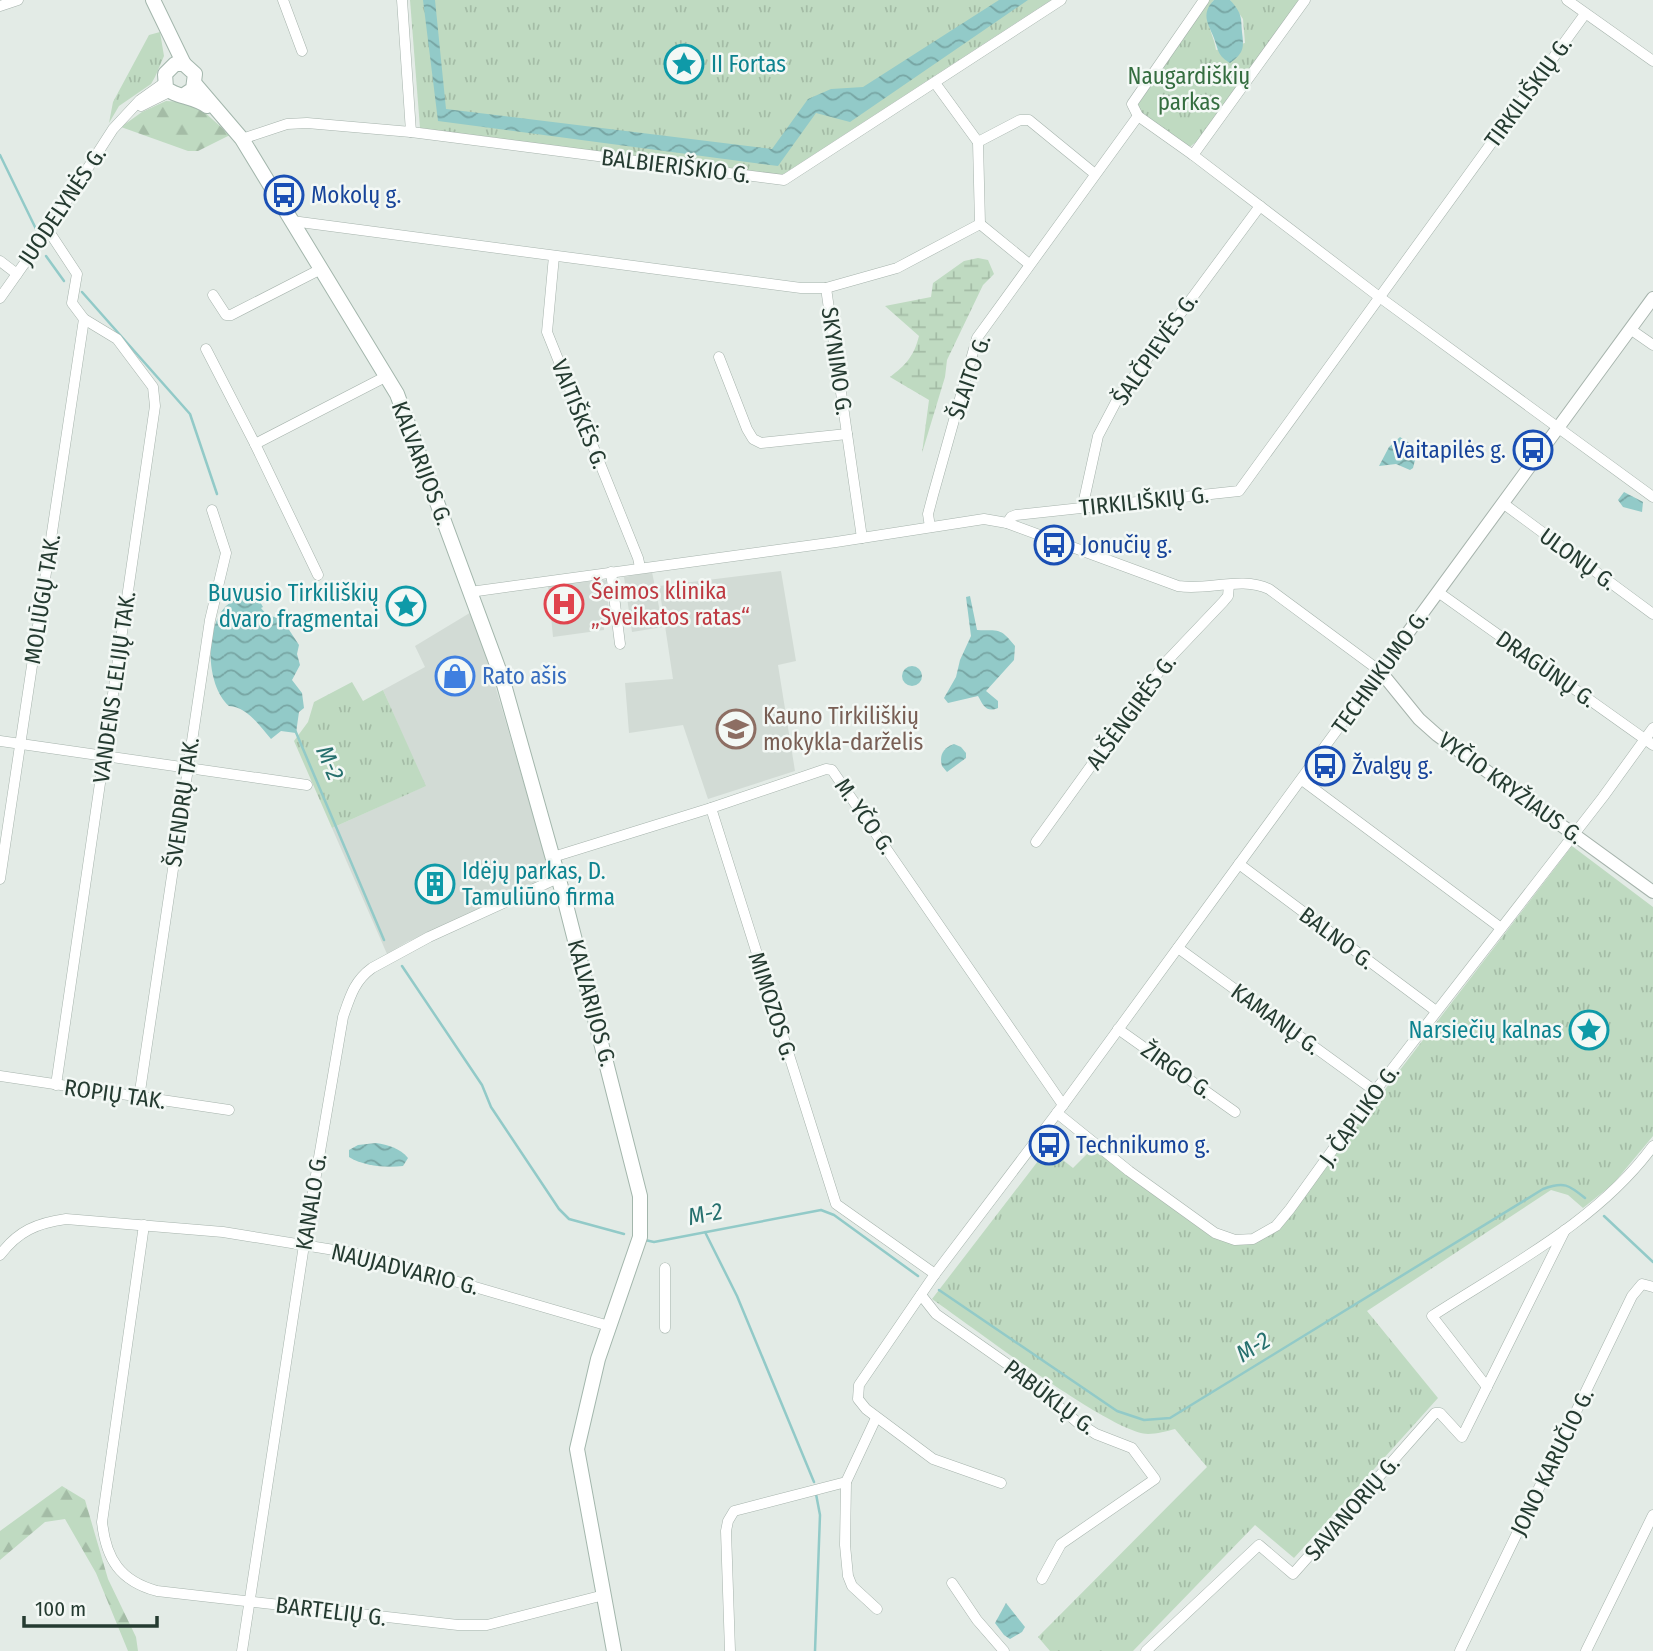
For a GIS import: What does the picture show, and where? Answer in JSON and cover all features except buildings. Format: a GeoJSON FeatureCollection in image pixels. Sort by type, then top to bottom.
{"type":"FeatureCollection","features":[{"type":"Feature","properties":{"kind":"main road"},"geometry":{"type":"LineString","coordinates":[[153,0],[163,18],[178,65],[165,74],[178,88]]}},
{"type":"Feature","properties":{"kind":"main road","name":"KALVARIJOS G."},"geometry":{"type":"LineString","coordinates":[[178,65],[192,70],[178,88],[228,121],[242,139],[397,394],[503,681],[553,857],[640,1196],[641,1217],[637,1247],[589,1390],[577,1449],[614,1651]]}},
{"type":"Feature","properties":{"kind":"street"},"geometry":{"type":"LineString","coordinates":[[0,6],[18,0]]}},
{"type":"Feature","properties":{"kind":"street"},"geometry":{"type":"LineString","coordinates":[[283,0],[302,51]]}},
{"type":"Feature","properties":{"kind":"street"},"geometry":{"type":"LineString","coordinates":[[402,0],[411,132]]}},
{"type":"Feature","properties":{"kind":"street","name":"BALBIERIŠKIO G."},"geometry":{"type":"LineString","coordinates":[[242,139],[287,124],[307,123],[411,132],[784,180],[1061,0]]}},
{"type":"Feature","properties":{"kind":"street"},"geometry":{"type":"LineString","coordinates":[[1204,0],[1132,104],[1138,116],[1653,497]]}},
{"type":"Feature","properties":{"kind":"street"},"geometry":{"type":"LineString","coordinates":[[1194,155],[1305,0]]}},
{"type":"Feature","properties":{"kind":"street"},"geometry":{"type":"LineString","coordinates":[[1567,0],[1653,61]]}},
{"type":"Feature","properties":{"kind":"street","name":"TIRKILIŠKIŲ G."},"geometry":{"type":"LineString","coordinates":[[470,592],[984,519],[1007,523],[1016,515],[1239,491],[1585,14]]}},
{"type":"Feature","properties":{"kind":"street"},"geometry":{"type":"LineString","coordinates":[[935,83],[978,142],[980,224],[1029,264]]}},
{"type":"Feature","properties":{"kind":"street","name":"JUODELYNĖS G."},"geometry":{"type":"LineString","coordinates":[[0,298],[125,114],[178,88]]}},
{"type":"Feature","properties":{"kind":"street"},"geometry":{"type":"LineString","coordinates":[[978,142],[1020,120],[1028,120],[1096,174],[1138,116]]}},
{"type":"Feature","properties":{"kind":"street","name":"ŠLAITO G."},"geometry":{"type":"LineString","coordinates":[[930,527],[928,520],[933,495],[977,338],[1096,174]]}},
{"type":"Feature","properties":{"kind":"street","name":"ŠALČPIEVĖS G."},"geometry":{"type":"LineString","coordinates":[[1084,506],[1098,436],[1118,398],[1260,206]]}},
{"type":"Feature","properties":{"kind":"street"},"geometry":{"type":"LineString","coordinates":[[292,221],[801,288],[826,288],[897,268],[980,224]]}},
{"type":"Feature","properties":{"kind":"street"},"geometry":{"type":"LineString","coordinates":[[48,230],[77,274],[72,303],[84,319]]}},
{"type":"Feature","properties":{"kind":"street","name":"VAITIŠKĖS G."},"geometry":{"type":"LineString","coordinates":[[554,256],[547,332],[640,567]]}},
{"type":"Feature","properties":{"kind":"street"},"geometry":{"type":"LineString","coordinates":[[0,261],[17,274]]}},
{"type":"Feature","properties":{"kind":"street"},"geometry":{"type":"LineString","coordinates":[[213,295],[226,315],[231,315],[321,269]]}},
{"type":"Feature","properties":{"kind":"street","name":"SKYNIMO G."},"geometry":{"type":"LineString","coordinates":[[826,288],[862,538]]}},
{"type":"Feature","properties":{"kind":"street","name":"TECHNIKUMO G."},"geometry":{"type":"LineString","coordinates":[[876,1419],[858,1399],[859,1385],[935,1274],[1060,1109],[1653,298]]}},
{"type":"Feature","properties":{"kind":"street","name":"MOLIŪGŲ TAK."},"geometry":{"type":"LineString","coordinates":[[0,879],[84,319]]}},
{"type":"Feature","properties":{"kind":"street","name":"VANDENS LELIJŲ TAK."},"geometry":{"type":"LineString","coordinates":[[55,1085],[155,406],[153,387],[117,339],[84,319]]}},
{"type":"Feature","properties":{"kind":"street"},"geometry":{"type":"LineString","coordinates":[[1630,329],[1653,345]]}},
{"type":"Feature","properties":{"kind":"street"},"geometry":{"type":"LineString","coordinates":[[206,349],[318,575]]}},
{"type":"Feature","properties":{"kind":"street","name":"SKYNIMO G."},"geometry":{"type":"LineString","coordinates":[[719,357],[753,439],[761,443],[847,434]]}},
{"type":"Feature","properties":{"kind":"street"},"geometry":{"type":"LineString","coordinates":[[255,444],[387,376]]}},
{"type":"Feature","properties":{"kind":"street","name":"ULONŲ G."},"geometry":{"type":"LineString","coordinates":[[1504,504],[1653,614]]}},
{"type":"Feature","properties":{"kind":"street","name":"ŠVENDRŲ TAK."},"geometry":{"type":"LineString","coordinates":[[139,1098],[210,620],[226,553],[212,510]]}},
{"type":"Feature","properties":{"kind":"street"},"geometry":{"type":"LineString","coordinates":[[1007,523],[1178,586],[1191,588],[1253,583],[1269,589],[1381,671]]}},
{"type":"Feature","properties":{"kind":"street"},"geometry":{"type":"LineString","coordinates":[[611,572],[621,645]]}},
{"type":"Feature","properties":{"kind":"street","name":"ALŠĖNGIRĖS G."},"geometry":{"type":"LineString","coordinates":[[1036,842],[1166,662],[1223,602],[1229,592],[1229,585]]}},
{"type":"Feature","properties":{"kind":"street","name":"DRAGŪNŲ G."},"geometry":{"type":"LineString","coordinates":[[1438,592],[1649,742]]}},
{"type":"Feature","properties":{"kind":"street","name":"VYČIO KRYŽIAUS G."},"geometry":{"type":"LineString","coordinates":[[1381,671],[1419,719],[1437,735],[1653,892]]}},
{"type":"Feature","properties":{"kind":"street","name":"J. ČAPLIKO G."},"geometry":{"type":"LineString","coordinates":[[1060,1109],[1129,1171],[1215,1233],[1235,1240],[1265,1234],[1276,1226],[1436,1011],[1649,742],[1653,728]]}},
{"type":"Feature","properties":{"kind":"street"},"geometry":{"type":"LineString","coordinates":[[0,741],[307,785]]}},
{"type":"Feature","properties":{"kind":"street","name":"M. YČO G."},"geometry":{"type":"LineString","coordinates":[[553,857],[826,769],[836,773],[1060,1109]]}},
{"type":"Feature","properties":{"kind":"street"},"geometry":{"type":"LineString","coordinates":[[1302,780],[1501,928]]}},
{"type":"Feature","properties":{"kind":"street","name":"MIMOZOS G."},"geometry":{"type":"LineString","coordinates":[[711,808],[836,1204],[935,1274]]}},
{"type":"Feature","properties":{"kind":"street","name":"BALNO G."},"geometry":{"type":"LineString","coordinates":[[1239,864],[1436,1011]]}},
{"type":"Feature","properties":{"kind":"street","name":"KANALO G."},"geometry":{"type":"LineString","coordinates":[[243,1651],[248,1600],[304,1245],[343,1017],[352,990],[372,968],[429,937],[558,878]]}},
{"type":"Feature","properties":{"kind":"street","name":"KAMANŲ G."},"geometry":{"type":"LineString","coordinates":[[1178,948],[1375,1091]]}},
{"type":"Feature","properties":{"kind":"street","name":"ŽIRGO G."},"geometry":{"type":"LineString","coordinates":[[1118,1029],[1235,1112]]}},
{"type":"Feature","properties":{"kind":"street","name":"ROPIŲ TAK."},"geometry":{"type":"LineString","coordinates":[[0,1076],[229,1110]]}},
{"type":"Feature","properties":{"kind":"street"},"geometry":{"type":"LineString","coordinates":[[1565,1230],[1487,1387],[1432,1315],[1565,1230],[1606,1197],[1653,1146]]}},
{"type":"Feature","properties":{"kind":"street","name":"NAUJADVARIO G."},"geometry":{"type":"LineString","coordinates":[[0,1255],[10,1241],[22,1232],[42,1223],[66,1219],[223,1232],[365,1255],[609,1326]]}},
{"type":"Feature","properties":{"kind":"street","name":"BARTELIŲ G."},"geometry":{"type":"LineString","coordinates":[[144,1225],[102,1522],[104,1543],[128,1580],[157,1591],[396,1619],[477,1625],[536,1614],[604,1595]]}},
{"type":"Feature","properties":{"kind":"street"},"geometry":{"type":"LineString","coordinates":[[664,1328],[665,1268]]}},
{"type":"Feature","properties":{"kind":"street","name":"JONO KARUČIO G."},"geometry":{"type":"LineString","coordinates":[[1460,1651],[1632,1296],[1642,1284],[1653,1287]]}},
{"type":"Feature","properties":{"kind":"street","name":"PABŪKLŲ G."},"geometry":{"type":"LineString","coordinates":[[921,1295],[936,1314],[1020,1373],[1077,1422],[1096,1434],[1132,1448],[1155,1479],[1061,1544],[1042,1579]]}},
{"type":"Feature","properties":{"kind":"street","name":"SAVANORIŲ G."},"geometry":{"type":"LineString","coordinates":[[1146,1651],[1259,1545],[1293,1574],[1435,1413],[1440,1413],[1462,1437],[1487,1387]]}},
{"type":"Feature","properties":{"kind":"street"},"geometry":{"type":"LineString","coordinates":[[877,1609],[852,1586],[848,1576],[845,1545],[846,1482],[876,1419],[933,1459],[1001,1483]]}},
{"type":"Feature","properties":{"kind":"street"},"geometry":{"type":"LineString","coordinates":[[730,1651],[726,1531],[734,1511],[846,1482]]}},
{"type":"Feature","properties":{"kind":"street"},"geometry":{"type":"LineString","coordinates":[[1586,1651],[1653,1515]]}},
{"type":"Feature","properties":{"kind":"street"},"geometry":{"type":"LineString","coordinates":[[952,1583],[976,1620],[1004,1651]]}},
{"type":"Feature","properties":{"kind":"shaded area"},"geometry":{"type":"Polygon","coordinates":[[[781,571],[796,661],[778,665],[795,771],[708,799],[683,725],[629,733],[625,683],[673,679],[659,586],[781,571]]]}},
{"type":"Feature","properties":{"kind":"shaded area"},"geometry":{"type":"Polygon","coordinates":[[[652,572],[663,627],[632,632],[624,577],[652,572]]]}},
{"type":"Feature","properties":{"kind":"shaded area"},"geometry":{"type":"Polygon","coordinates":[[[606,580],[610,625],[604,626],[604,630],[553,637],[548,585],[606,580]]]}},
{"type":"Feature","properties":{"kind":"shaded area"},"geometry":{"type":"Polygon","coordinates":[[[473,611],[549,868],[546,879],[407,942],[387,954],[332,828],[425,786],[383,690],[425,667],[415,646],[473,611]]]}},
{"type":"Feature","properties":{"kind":"green space","name":"II Fortas"},"geometry":{"type":"Polygon","coordinates":[[[410,0],[1051,0],[782,175],[420,128],[410,0]]]}},
{"type":"Feature","properties":{"kind":"green space","name":"Naugardiškių parkas"},"geometry":{"type":"Polygon","coordinates":[[[1208,0],[1214,0],[1208,12],[1208,19],[1216,50],[1245,43],[1243,19],[1230,0],[1300,0],[1197,141],[1191,146],[1185,146],[1139,113],[1137,106],[1208,0]]]}},
{"type":"Feature","properties":{"kind":"green space"},"geometry":{"type":"Polygon","coordinates":[[[160,32],[164,56],[155,77],[151,84],[119,106],[109,123],[113,102],[149,35],[160,32]]]}},
{"type":"Feature","properties":{"kind":"green space"},"geometry":{"type":"Polygon","coordinates":[[[166,101],[185,102],[202,110],[230,135],[198,151],[188,151],[121,127],[142,112],[166,101]]]}},
{"type":"Feature","properties":{"kind":"green space"},"geometry":{"type":"Polygon","coordinates":[[[978,258],[988,260],[994,274],[983,285],[947,360],[945,377],[922,453],[929,400],[890,377],[909,360],[919,336],[885,306],[931,297],[933,283],[964,261],[978,258]]]}},
{"type":"Feature","properties":{"kind":"green space"},"geometry":{"type":"Polygon","coordinates":[[[352,682],[363,701],[383,690],[426,786],[332,828],[294,741],[308,722],[314,702],[352,682]]]}},
{"type":"Feature","properties":{"kind":"green space"},"geometry":{"type":"Polygon","coordinates":[[[1572,846],[1653,907],[1653,1136],[1613,1184],[1583,1208],[1568,1195],[1551,1190],[1367,1311],[1438,1398],[1294,1558],[1255,1525],[1133,1651],[1050,1651],[1038,1637],[1207,1467],[1175,1429],[1148,1434],[1104,1417],[932,1299],[1048,1148],[1073,1168],[1093,1148],[1220,1240],[1245,1243],[1277,1230],[1572,846]]]}},
{"type":"Feature","properties":{"kind":"green space"},"geometry":{"type":"Polygon","coordinates":[[[62,1486],[85,1500],[108,1579],[136,1637],[138,1651],[128,1651],[96,1573],[65,1519],[45,1522],[0,1560],[0,1531],[62,1486]]]}},
{"type":"Feature","properties":{"kind":"water"},"geometry":{"type":"Polygon","coordinates":[[[423,0],[435,0],[446,109],[772,149],[808,99],[831,89],[863,87],[999,0],[1028,0],[850,122],[816,113],[778,166],[438,121],[423,0]]]}},
{"type":"Feature","properties":{"kind":"water"},"geometry":{"type":"Polygon","coordinates":[[[1214,0],[1230,0],[1240,15],[1243,46],[1238,56],[1230,63],[1220,54],[1207,20],[1207,11],[1214,0]]]}},
{"type":"Feature","properties":{"kind":"water"},"geometry":{"type":"Polygon","coordinates":[[[1400,437],[1411,444],[1415,460],[1413,468],[1410,470],[1396,464],[1379,466],[1389,447],[1400,437]]]}},
{"type":"Feature","properties":{"kind":"water"},"geometry":{"type":"Polygon","coordinates":[[[1624,492],[1643,502],[1642,512],[1623,507],[1618,500],[1624,492]]]}},
{"type":"Feature","properties":{"kind":"water"},"geometry":{"type":"Polygon","coordinates":[[[250,595],[259,600],[267,615],[282,619],[299,645],[297,654],[300,665],[292,680],[302,693],[304,708],[299,712],[296,733],[281,731],[271,739],[248,714],[229,706],[221,697],[212,671],[211,642],[219,616],[226,606],[250,595]]]}},
{"type":"Feature","properties":{"kind":"water"},"geometry":{"type":"Polygon","coordinates":[[[970,596],[977,630],[999,631],[1015,646],[1014,660],[986,691],[998,701],[998,708],[991,710],[985,707],[978,696],[948,703],[944,698],[956,677],[971,636],[966,597],[970,596]]]}},
{"type":"Feature","properties":{"kind":"water"},"geometry":{"type":"Polygon","coordinates":[[[908,666],[916,666],[922,676],[916,686],[908,686],[902,680],[902,672],[908,666]]]}},
{"type":"Feature","properties":{"kind":"water"},"geometry":{"type":"Polygon","coordinates":[[[954,744],[961,747],[966,758],[947,772],[942,766],[941,758],[945,750],[954,744]]]}},
{"type":"Feature","properties":{"kind":"water"},"geometry":{"type":"Polygon","coordinates":[[[376,1143],[394,1148],[405,1155],[408,1158],[403,1166],[375,1166],[349,1157],[349,1150],[358,1145],[376,1143]]]}},
{"type":"Feature","properties":{"kind":"water"},"geometry":{"type":"Polygon","coordinates":[[[1006,1603],[1025,1627],[1010,1639],[995,1623],[1006,1603]]]}},
{"type":"Feature","properties":{"kind":"waterway"},"geometry":{"type":"LineString","coordinates":[[0,155],[36,229]]}},
{"type":"Feature","properties":{"kind":"waterway"},"geometry":{"type":"LineString","coordinates":[[46,256],[64,281]]}},
{"type":"Feature","properties":{"kind":"waterway"},"geometry":{"type":"LineString","coordinates":[[82,292],[190,414],[217,494]]}},
{"type":"Feature","properties":{"kind":"waterway","name":"M-2"},"geometry":{"type":"LineString","coordinates":[[295,730],[384,940]]}},
{"type":"Feature","properties":{"kind":"waterway","name":"M-2"},"geometry":{"type":"LineString","coordinates":[[402,966],[482,1085],[491,1107],[559,1209],[569,1219],[624,1234]]}},
{"type":"Feature","properties":{"kind":"waterway","name":"M-2"},"geometry":{"type":"LineString","coordinates":[[939,1290],[1117,1411],[1144,1420],[1170,1418],[1543,1189],[1556,1185],[1566,1186],[1585,1198]]}},
{"type":"Feature","properties":{"kind":"waterway","name":"M-2"},"geometry":{"type":"LineString","coordinates":[[645,1240],[654,1242],[821,1210],[834,1215],[918,1276]]}},
{"type":"Feature","properties":{"kind":"waterway","name":"M-2"},"geometry":{"type":"LineString","coordinates":[[1604,1216],[1653,1262]]}},
{"type":"Feature","properties":{"kind":"waterway"},"geometry":{"type":"LineString","coordinates":[[705,1232],[737,1296],[814,1482]]}},
{"type":"Feature","properties":{"kind":"waterway"},"geometry":{"type":"LineString","coordinates":[[815,1651],[820,1515],[816,1494]]}},
{"type":"Feature","properties":{"kind":"place","name":"II Fortas"},"geometry":{"type":"Point","coordinates":[684,64]}},
{"type":"Feature","properties":{"kind":"place","name":"Mokolų g."},"geometry":{"type":"Point","coordinates":[284,195]}},
{"type":"Feature","properties":{"kind":"place","name":"Vaitapilės g."},"geometry":{"type":"Point","coordinates":[1533,450]}},
{"type":"Feature","properties":{"kind":"place","name":"Jonučių g."},"geometry":{"type":"Point","coordinates":[1054,545]}},
{"type":"Feature","properties":{"kind":"place","name":"Šeimos klinika „Sveikatos ratas“"},"geometry":{"type":"Point","coordinates":[564,604]}},
{"type":"Feature","properties":{"kind":"place","name":"Buvusio Tirkiliškių dvaro fragmentai"},"geometry":{"type":"Point","coordinates":[406,606]}},
{"type":"Feature","properties":{"kind":"place","name":"Rato ašis"},"geometry":{"type":"Point","coordinates":[455,676]}},
{"type":"Feature","properties":{"kind":"place","name":"Kauno Tirkiliškių mokykla-darželis"},"geometry":{"type":"Point","coordinates":[736,729]}},
{"type":"Feature","properties":{"kind":"place","name":"Žvalgų g."},"geometry":{"type":"Point","coordinates":[1325,766]}},
{"type":"Feature","properties":{"kind":"place","name":"Idėjų parkas, D. Tamuliūno firma"},"geometry":{"type":"Point","coordinates":[435,884]}},
{"type":"Feature","properties":{"kind":"place","name":"Narsiečių kalnas"},"geometry":{"type":"Point","coordinates":[1589,1030]}},
{"type":"Feature","properties":{"kind":"place","name":"Technikumo g."},"geometry":{"type":"Point","coordinates":[1049,1145]}}]}
